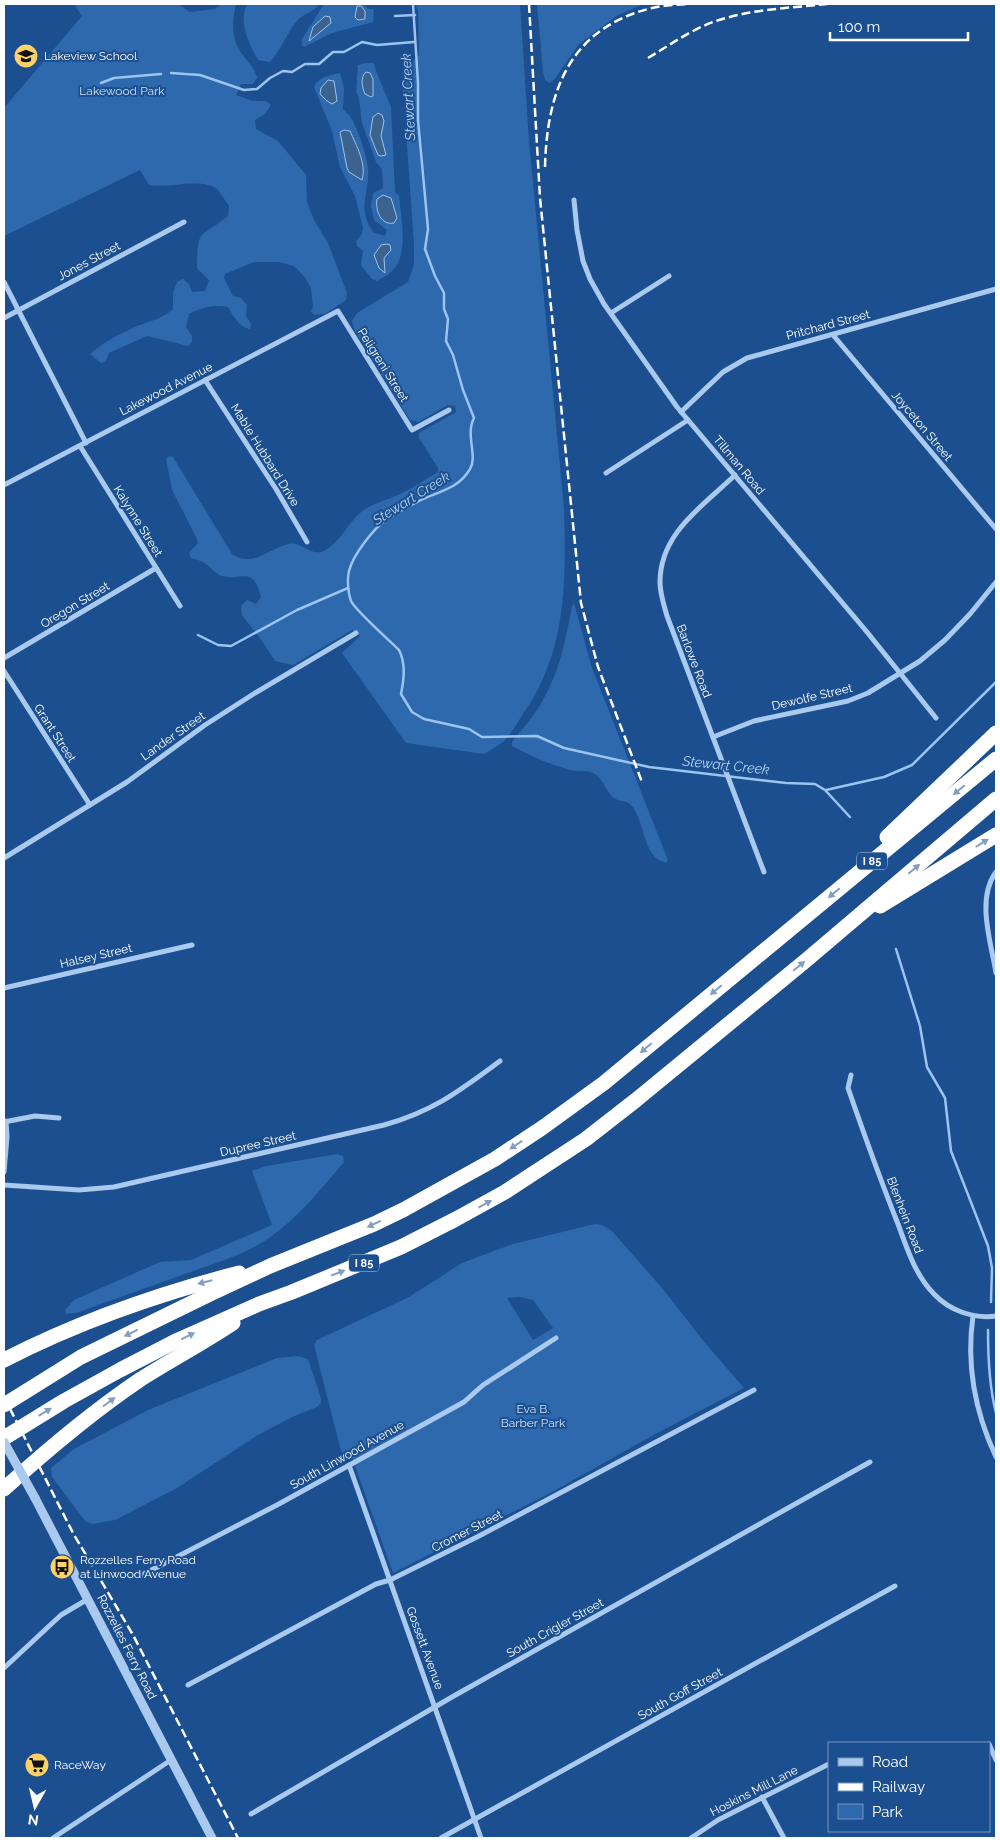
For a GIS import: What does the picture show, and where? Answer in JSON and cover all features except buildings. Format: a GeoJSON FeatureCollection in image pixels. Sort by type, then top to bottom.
{"type":"FeatureCollection","features":[{"type":"Feature","properties":{"kind":"highway"},"geometry":{"type":"LineString","coordinates":[[853,877],[868,857],[996,733]]}},
{"type":"Feature","properties":{"kind":"highway","name":"I 85"},"geometry":{"type":"LineString","coordinates":[[4,1405],[81,1357],[270,1266],[374,1224],[495,1159],[604,1083],[996,759]]}},
{"type":"Feature","properties":{"kind":"highway","name":"I 85"},"geometry":{"type":"LineString","coordinates":[[4,1440],[64,1401],[120,1370],[209,1326],[259,1304],[401,1247],[505,1192],[610,1121],[837,934],[996,799]]}},
{"type":"Feature","properties":{"kind":"highway"},"geometry":{"type":"LineString","coordinates":[[837,934],[996,834]]}},
{"type":"Feature","properties":{"kind":"highway"},"geometry":{"type":"LineString","coordinates":[[4,1360],[67,1330],[168,1293],[270,1266]]}},
{"type":"Feature","properties":{"kind":"highway"},"geometry":{"type":"LineString","coordinates":[[4,1489],[55,1443],[116,1397],[259,1304]]}},
{"type":"Feature","properties":{"kind":"street","name":"Tillman Road"},"geometry":{"type":"LineString","coordinates":[[574,200],[583,261],[594,288],[611,313],[681,412],[867,632],[936,718]]}},
{"type":"Feature","properties":{"kind":"street","name":"Jones Street"},"geometry":{"type":"LineString","coordinates":[[4,318],[184,222]]}},
{"type":"Feature","properties":{"kind":"street"},"geometry":{"type":"LineString","coordinates":[[611,313],[669,276]]}},
{"type":"Feature","properties":{"kind":"street"},"geometry":{"type":"LineString","coordinates":[[4,282],[86,443]]}},
{"type":"Feature","properties":{"kind":"street","name":"Pritchard Street"},"geometry":{"type":"LineString","coordinates":[[681,412],[723,372],[747,358],[996,289]]}},
{"type":"Feature","properties":{"kind":"street","name":"Lakewood Avenue"},"geometry":{"type":"LineString","coordinates":[[4,485],[338,311]]}},
{"type":"Feature","properties":{"kind":"street","name":"Peligreni Street"},"geometry":{"type":"LineString","coordinates":[[338,311],[412,430],[449,410]]}},
{"type":"Feature","properties":{"kind":"street","name":"Joyceton Street"},"geometry":{"type":"LineString","coordinates":[[833,334],[996,529]]}},
{"type":"Feature","properties":{"kind":"street","name":"Mable Hubbard Drive"},"geometry":{"type":"LineString","coordinates":[[205,380],[276,489],[307,542]]}},
{"type":"Feature","properties":{"kind":"street"},"geometry":{"type":"LineString","coordinates":[[606,473],[688,420]]}},
{"type":"Feature","properties":{"kind":"street","name":"Kalynne Street"},"geometry":{"type":"LineString","coordinates":[[80,446],[180,606]]}},
{"type":"Feature","properties":{"kind":"street","name":"Barlowe Road"},"geometry":{"type":"LineString","coordinates":[[735,475],[674,535],[662,560],[661,597],[764,872]]}},
{"type":"Feature","properties":{"kind":"street","name":"Oregon Street"},"geometry":{"type":"LineString","coordinates":[[4,658],[156,568]]}},
{"type":"Feature","properties":{"kind":"street","name":"Dewolfe Street"},"geometry":{"type":"LineString","coordinates":[[713,737],[754,722],[848,700],[868,693],[920,660],[954,632],[996,582]]}},
{"type":"Feature","properties":{"kind":"street","name":"Lander Street"},"geometry":{"type":"LineString","coordinates":[[4,858],[127,782],[213,720],[356,633]]}},
{"type":"Feature","properties":{"kind":"street","name":"Grant Street"},"geometry":{"type":"LineString","coordinates":[[4,671],[90,805]]}},
{"type":"Feature","properties":{"kind":"street"},"geometry":{"type":"LineString","coordinates":[[996,872],[988,886],[985,897],[996,972]]}},
{"type":"Feature","properties":{"kind":"street","name":"Halsey Street"},"geometry":{"type":"LineString","coordinates":[[4,988],[192,945]]}},
{"type":"Feature","properties":{"kind":"street","name":"Dupree Street"},"geometry":{"type":"LineString","coordinates":[[4,1185],[79,1190],[114,1187],[384,1125],[407,1119],[431,1109],[451,1097],[500,1061]]}},
{"type":"Feature","properties":{"kind":"street","name":"Blenhein Road"},"geometry":{"type":"LineString","coordinates":[[851,1075],[848,1088],[888,1201],[914,1264],[928,1287],[950,1307],[973,1316],[996,1316]]}},
{"type":"Feature","properties":{"kind":"street"},"geometry":{"type":"LineString","coordinates":[[4,1172],[7,1137],[5,1122],[35,1116],[59,1118]]}},
{"type":"Feature","properties":{"kind":"street"},"geometry":{"type":"LineString","coordinates":[[973,1316],[970,1348],[976,1399],[982,1424],[996,1457]]}},
{"type":"Feature","properties":{"kind":"street","name":"South Linwood Avenue"},"geometry":{"type":"LineString","coordinates":[[140,1576],[464,1402],[483,1384],[556,1338]]}},
{"type":"Feature","properties":{"kind":"street","name":"Cromer Street"},"geometry":{"type":"LineString","coordinates":[[188,1686],[376,1584],[390,1580],[488,1532],[754,1390]]}},
{"type":"Feature","properties":{"kind":"street","name":"Rozzelles Ferry Road"},"geometry":{"type":"LineString","coordinates":[[4,1440],[212,1838]]}},
{"type":"Feature","properties":{"kind":"street","name":"South Crigler Street"},"geometry":{"type":"LineString","coordinates":[[250,1814],[452,1697],[870,1462]]}},
{"type":"Feature","properties":{"kind":"street","name":"Gossett Avenue"},"geometry":{"type":"LineString","coordinates":[[349,1465],[481,1838]]}},
{"type":"Feature","properties":{"kind":"street","name":"South Goff Street"},"geometry":{"type":"LineString","coordinates":[[441,1838],[895,1586]]}},
{"type":"Feature","properties":{"kind":"street"},"geometry":{"type":"LineString","coordinates":[[4,1668],[61,1615],[88,1599]]}},
{"type":"Feature","properties":{"kind":"street"},"geometry":{"type":"LineString","coordinates":[[990,1746],[996,1760]]}},
{"type":"Feature","properties":{"kind":"street"},"geometry":{"type":"LineString","coordinates":[[53,1838],[171,1760]]}},
{"type":"Feature","properties":{"kind":"street","name":"Hoskins Mill Lane"},"geometry":{"type":"LineString","coordinates":[[691,1838],[718,1820],[828,1764]]}},
{"type":"Feature","properties":{"kind":"street"},"geometry":{"type":"LineString","coordinates":[[762,1797],[784,1838]]}},
{"type":"Feature","properties":{"kind":"street"},"geometry":{"type":"LineString","coordinates":[[700,1832],[703,1838]]}},
{"type":"Feature","properties":{"kind":"green space","name":"Lakewood Park"},"geometry":{"type":"Polygon","coordinates":[[[74,4],[178,4],[190,12],[215,9],[221,4],[236,4],[233,24],[234,36],[238,48],[253,68],[257,78],[253,84],[241,84],[236,95],[253,101],[266,101],[271,105],[265,114],[255,120],[256,129],[278,141],[306,175],[307,202],[314,220],[328,243],[347,293],[346,300],[325,314],[315,315],[311,312],[313,307],[311,288],[304,276],[294,266],[279,262],[254,262],[225,274],[224,278],[233,296],[241,298],[247,305],[246,316],[251,324],[250,329],[240,324],[228,307],[213,306],[189,314],[186,327],[192,336],[192,342],[188,346],[147,336],[109,353],[104,362],[101,363],[90,354],[115,337],[163,316],[173,309],[173,293],[177,282],[183,279],[189,284],[192,292],[205,291],[209,280],[197,268],[199,240],[202,235],[228,216],[229,206],[217,189],[210,186],[202,184],[149,185],[140,170],[4,236],[4,108],[82,16],[74,4]]]}},
{"type":"Feature","properties":{"kind":"green space"},"geometry":{"type":"Polygon","coordinates":[[[247,4],[319,4],[297,21],[270,62],[258,60],[248,40],[244,26],[247,4]]]}},
{"type":"Feature","properties":{"kind":"green space"},"geometry":{"type":"Polygon","coordinates":[[[324,4],[364,4],[368,9],[374,9],[373,22],[332,33],[304,47],[302,39],[324,4]]]}},
{"type":"Feature","properties":{"kind":"green space"},"geometry":{"type":"Polygon","coordinates":[[[415,4],[520,4],[529,141],[564,508],[564,588],[556,639],[539,687],[509,736],[484,754],[406,743],[342,653],[360,636],[352,630],[293,665],[275,661],[242,615],[241,606],[247,600],[256,604],[261,597],[254,581],[246,576],[222,576],[203,562],[191,558],[189,553],[198,543],[172,490],[166,459],[169,456],[173,457],[232,554],[239,558],[247,559],[293,543],[314,552],[324,551],[335,543],[355,517],[364,510],[416,486],[438,472],[438,468],[419,438],[419,433],[456,412],[455,406],[448,405],[418,422],[410,420],[355,331],[352,321],[357,313],[408,282],[414,264],[402,73],[419,55],[418,10],[415,4]]]}},
{"type":"Feature","properties":{"kind":"green space"},"geometry":{"type":"Polygon","coordinates":[[[537,4],[644,4],[618,15],[579,44],[550,83],[545,80],[543,72],[537,4]]]}},
{"type":"Feature","properties":{"kind":"green space"},"geometry":{"type":"Polygon","coordinates":[[[374,63],[391,107],[395,192],[399,196],[403,234],[398,263],[390,273],[377,281],[372,279],[361,265],[363,251],[357,246],[356,241],[362,234],[363,228],[355,196],[340,167],[332,131],[314,87],[321,79],[340,73],[344,88],[343,109],[350,117],[356,129],[364,150],[368,169],[365,215],[373,232],[385,236],[387,230],[374,220],[371,206],[373,193],[383,188],[382,169],[376,162],[362,123],[356,91],[358,65],[374,63]]]}},
{"type":"Feature","properties":{"kind":"green space"},"geometry":{"type":"Polygon","coordinates":[[[574,603],[592,668],[668,860],[666,863],[652,853],[636,812],[631,805],[614,798],[595,774],[559,767],[512,746],[512,742],[537,710],[550,687],[562,654],[574,603]]]}},
{"type":"Feature","properties":{"kind":"green space"},"geometry":{"type":"Polygon","coordinates":[[[337,1154],[343,1156],[344,1162],[327,1182],[290,1221],[260,1244],[219,1262],[76,1313],[65,1314],[66,1309],[74,1300],[160,1262],[191,1260],[272,1225],[252,1171],[267,1166],[337,1154]]]}},
{"type":"Feature","properties":{"kind":"green space","name":"Eva B. Barber Park"},"geometry":{"type":"Polygon","coordinates":[[[595,1224],[602,1225],[612,1231],[662,1288],[744,1388],[657,1433],[554,1491],[393,1573],[350,1452],[345,1455],[341,1451],[314,1345],[317,1340],[409,1297],[462,1263],[513,1244],[595,1224]],[[520,1297],[507,1298],[533,1340],[553,1328],[533,1300],[520,1297]]]}},
{"type":"Feature","properties":{"kind":"green space"},"geometry":{"type":"Polygon","coordinates":[[[298,1356],[308,1359],[321,1398],[321,1403],[317,1407],[292,1417],[258,1435],[177,1488],[115,1520],[93,1524],[86,1522],[52,1477],[51,1468],[74,1449],[148,1410],[277,1358],[298,1356]]]}},
{"type":"Feature","properties":{"kind":"shaded area"},"geometry":{"type":"Polygon","coordinates":[[[357,6],[361,6],[365,11],[365,19],[358,20],[355,17],[357,6]]]}},
{"type":"Feature","properties":{"kind":"shaded area"},"geometry":{"type":"Polygon","coordinates":[[[325,16],[330,17],[331,23],[309,41],[313,27],[325,16]]]}},
{"type":"Feature","properties":{"kind":"shaded area"},"geometry":{"type":"Polygon","coordinates":[[[366,72],[370,73],[373,79],[373,96],[371,97],[365,94],[362,85],[362,79],[366,72]]]}},
{"type":"Feature","properties":{"kind":"shaded area"},"geometry":{"type":"Polygon","coordinates":[[[328,80],[334,81],[337,101],[332,104],[320,94],[321,88],[328,80]]]}},
{"type":"Feature","properties":{"kind":"shaded area"},"geometry":{"type":"Polygon","coordinates":[[[378,113],[382,115],[384,121],[381,136],[386,155],[381,156],[378,155],[370,135],[373,117],[378,113]]]}},
{"type":"Feature","properties":{"kind":"shaded area"},"geometry":{"type":"Polygon","coordinates":[[[344,130],[350,131],[360,155],[363,168],[362,180],[349,172],[347,168],[340,132],[344,130]]]}},
{"type":"Feature","properties":{"kind":"shaded area"},"geometry":{"type":"Polygon","coordinates":[[[383,195],[391,198],[397,218],[394,223],[382,220],[378,212],[377,199],[383,195]]]}},
{"type":"Feature","properties":{"kind":"shaded area"},"geometry":{"type":"Polygon","coordinates":[[[381,245],[390,245],[391,250],[384,258],[385,273],[379,268],[374,255],[381,245]]]}},
{"type":"Feature","properties":{"kind":"waterway","name":"Stewart Creek"},"geometry":{"type":"LineString","coordinates":[[413,4],[418,83],[418,120],[428,229],[425,249],[435,276],[444,293],[444,309],[448,319],[446,341],[453,355],[463,390],[474,418],[471,431],[473,458],[470,469],[461,481],[395,514],[382,523],[370,536],[359,550],[349,571],[348,586],[351,601],[399,650],[404,666],[401,694],[412,712],[424,719],[469,729],[482,737],[537,736],[564,748],[649,767],[786,783],[815,784],[825,790],[850,817]]}},
{"type":"Feature","properties":{"kind":"waterway"},"geometry":{"type":"LineString","coordinates":[[395,16],[415,15]]}},
{"type":"Feature","properties":{"kind":"waterway"},"geometry":{"type":"LineString","coordinates":[[171,73],[200,75],[244,90],[257,89],[270,78],[283,71],[292,72],[305,64],[319,64],[333,52],[344,52],[362,42],[377,45],[414,42]]}},
{"type":"Feature","properties":{"kind":"waterway"},"geometry":{"type":"LineString","coordinates":[[101,83],[114,78],[161,74]]}},
{"type":"Feature","properties":{"kind":"waterway"},"geometry":{"type":"LineString","coordinates":[[198,635],[218,645],[231,646],[297,610],[348,588]]}},
{"type":"Feature","properties":{"kind":"waterway"},"geometry":{"type":"LineString","coordinates":[[826,790],[884,777],[912,765],[996,682]]}},
{"type":"Feature","properties":{"kind":"waterway","name":"Stewart Creek"},"geometry":{"type":"LineString","coordinates":[[896,949],[920,1026],[927,1067],[945,1098],[951,1151],[988,1246],[992,1268],[991,1302]]}},
{"type":"Feature","properties":{"kind":"waterway","name":"Stewart Creek"},"geometry":{"type":"LineString","coordinates":[[988,1330],[989,1372],[996,1413]]}},
{"type":"Feature","properties":{"kind":"railway"},"geometry":{"type":"LineString","coordinates":[[529,4],[540,198],[581,603],[598,667],[642,782]]}},
{"type":"Feature","properties":{"kind":"railway"},"geometry":{"type":"LineString","coordinates":[[545,167],[551,112],[558,88],[568,66],[583,47],[601,30],[624,17],[652,8],[689,4]]}},
{"type":"Feature","properties":{"kind":"railway"},"geometry":{"type":"LineString","coordinates":[[648,58],[690,33],[716,21],[757,11],[827,4]]}},
{"type":"Feature","properties":{"kind":"railway"},"geometry":{"type":"LineString","coordinates":[[4,1397],[73,1533],[133,1635],[238,1838]]}},
{"type":"Feature","properties":{"kind":"place","name":"Lakeview School"},"geometry":{"type":"Point","coordinates":[26,56]}},
{"type":"Feature","properties":{"kind":"place","name":"Rozzelles Ferry Road at Linwood Avenue"},"geometry":{"type":"Point","coordinates":[62,1567]}},
{"type":"Feature","properties":{"kind":"place","name":"RaceWay"},"geometry":{"type":"Point","coordinates":[37,1765]}}]}
